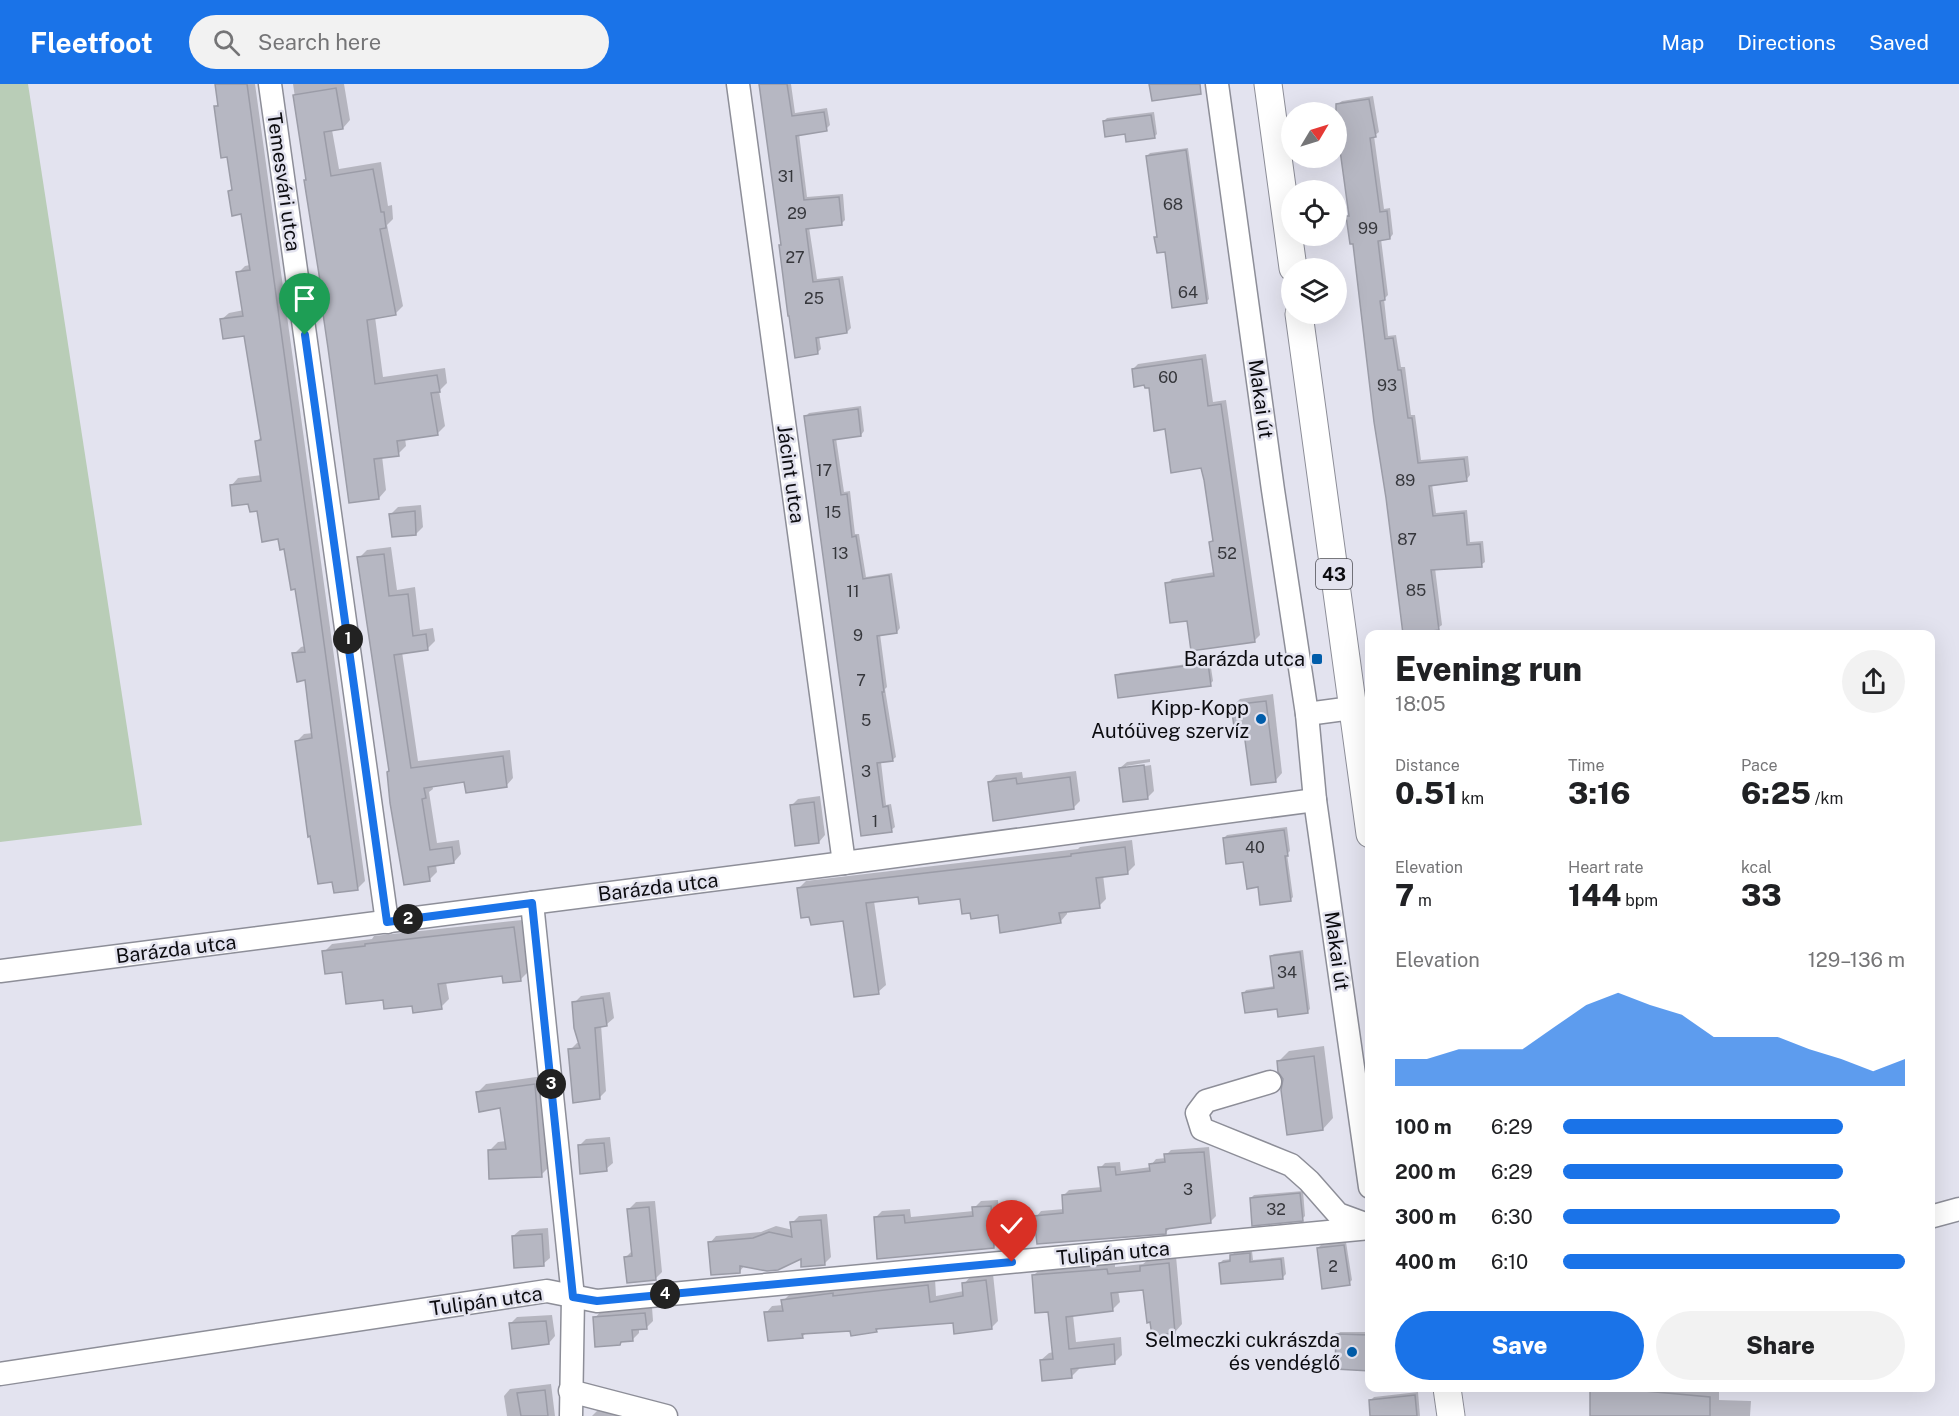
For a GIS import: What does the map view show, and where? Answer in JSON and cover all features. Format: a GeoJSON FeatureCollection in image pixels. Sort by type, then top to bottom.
{"type":"FeatureCollection","features":[{"type":"Feature","properties":{"kind":"main road"},"geometry":{"type":"LineString","coordinates":[[1268,84],[1292,258]]}},
{"type":"Feature","properties":{"kind":"main road","name":"43"},"geometry":{"type":"LineString","coordinates":[[1300,324],[1365,799]]}},
{"type":"Feature","properties":{"kind":"main road"},"geometry":{"type":"LineString","coordinates":[[1448,1392],[1451,1416]]}},
{"type":"Feature","properties":{"kind":"street","name":"Temesvári utca"},"geometry":{"type":"LineString","coordinates":[[270,84],[387,922]]}},
{"type":"Feature","properties":{"kind":"street","name":"Jácint utca"},"geometry":{"type":"LineString","coordinates":[[738,84],[844,863]]}},
{"type":"Feature","properties":{"kind":"street","name":"Makai út"},"geometry":{"type":"LineString","coordinates":[[1217,84],[1273,490],[1307,714],[1315,800],[1365,1152]]}},
{"type":"Feature","properties":{"kind":"street"},"geometry":{"type":"LineString","coordinates":[[1307,714],[1352,708]]}},
{"type":"Feature","properties":{"kind":"street","name":"Barázda utca"},"geometry":{"type":"LineString","coordinates":[[0,971],[1315,800]]}},
{"type":"Feature","properties":{"kind":"street"},"geometry":{"type":"LineString","coordinates":[[532,903],[573,1297],[571,1416]]}},
{"type":"Feature","properties":{"kind":"street"},"geometry":{"type":"LineString","coordinates":[[1270,1082],[1206,1101],[1197,1113],[1202,1129],[1291,1166],[1309,1181],[1338,1214],[1365,1224]]}},
{"type":"Feature","properties":{"kind":"street"},"geometry":{"type":"LineString","coordinates":[[1935,1216],[1959,1209]]}},
{"type":"Feature","properties":{"kind":"street","name":"Tulipán utca"},"geometry":{"type":"LineString","coordinates":[[0,1374],[547,1291],[597,1301],[1365,1226]]}},
{"type":"Feature","properties":{"kind":"street"},"geometry":{"type":"LineString","coordinates":[[570,1391],[666,1416]]}},
{"type":"Feature","properties":{"kind":"green space"},"geometry":{"type":"Polygon","coordinates":[[[0,84],[28,84],[142,825],[0,842],[0,84]]]}},
{"type":"Feature","properties":{"kind":"building"},"geometry":{"type":"Polygon","coordinates":[[[215,84],[247,84],[358,890],[334,893],[332,882],[318,884],[310,836],[308,837],[295,741],[312,738],[305,680],[297,682],[292,653],[305,652],[295,589],[291,590],[284,549],[280,550],[278,539],[262,542],[257,511],[250,512],[248,504],[232,506],[230,485],[261,481],[255,441],[261,440],[244,336],[223,339],[220,319],[243,316],[236,272],[250,270],[241,214],[232,216],[228,191],[232,190],[227,157],[221,158],[214,106],[218,106],[215,84]]]}},
{"type":"Feature","properties":{"kind":"building"},"geometry":{"type":"Polygon","coordinates":[[[759,84],[787,84],[792,116],[824,112],[827,131],[796,136],[804,200],[839,197],[842,225],[806,229],[813,282],[839,279],[847,333],[816,338],[818,354],[795,358],[759,84]]]}},
{"type":"Feature","properties":{"kind":"building"},"geometry":{"type":"Polygon","coordinates":[[[1149,84],[1200,84],[1201,94],[1152,101],[1149,84]]]}},
{"type":"Feature","properties":{"kind":"building"},"geometry":{"type":"Polygon","coordinates":[[[336,88],[343,129],[324,132],[331,176],[373,169],[381,212],[384,212],[386,228],[380,229],[396,315],[367,320],[375,384],[437,375],[440,392],[431,393],[438,435],[397,441],[399,456],[374,459],[379,499],[349,503],[322,307],[324,306],[293,95],[336,88]]]}},
{"type":"Feature","properties":{"kind":"building"},"geometry":{"type":"Polygon","coordinates":[[[1369,99],[1376,137],[1370,138],[1380,212],[1387,211],[1390,239],[1378,241],[1385,300],[1380,301],[1385,339],[1393,338],[1398,370],[1401,370],[1408,418],[1412,418],[1418,463],[1464,459],[1467,481],[1429,486],[1433,516],[1464,513],[1467,545],[1480,544],[1482,567],[1431,570],[1439,630],[1402,630],[1374,422],[1353,244],[1350,244],[1347,223],[1347,216],[1349,216],[1347,180],[1344,180],[1342,168],[1347,168],[1347,102],[1369,99]]]}},
{"type":"Feature","properties":{"kind":"building"},"geometry":{"type":"Polygon","coordinates":[[[1151,115],[1155,138],[1126,142],[1125,134],[1105,137],[1103,121],[1151,115]]]}},
{"type":"Feature","properties":{"kind":"building"},"geometry":{"type":"Polygon","coordinates":[[[1186,150],[1207,303],[1172,308],[1165,252],[1157,253],[1154,237],[1157,237],[1146,156],[1186,150]]]}},
{"type":"Feature","properties":{"kind":"building"},"geometry":{"type":"Polygon","coordinates":[[[1202,359],[1208,406],[1221,404],[1255,642],[1191,651],[1187,621],[1170,623],[1165,583],[1214,576],[1209,542],[1213,541],[1204,480],[1201,468],[1171,473],[1165,429],[1154,431],[1149,388],[1145,388],[1144,385],[1134,387],[1132,369],[1202,359]]]}},
{"type":"Feature","properties":{"kind":"building"},"geometry":{"type":"Polygon","coordinates":[[[858,409],[861,436],[833,440],[841,495],[847,494],[852,537],[856,536],[863,579],[889,575],[897,633],[877,636],[884,692],[882,692],[893,761],[877,763],[883,807],[888,806],[892,832],[861,836],[804,416],[858,409]]]}},
{"type":"Feature","properties":{"kind":"building"},"geometry":{"type":"Polygon","coordinates":[[[415,511],[416,535],[392,537],[389,514],[415,511]]]}},
{"type":"Feature","properties":{"kind":"building"},"geometry":{"type":"Polygon","coordinates":[[[384,554],[389,596],[408,594],[413,636],[426,634],[428,650],[394,655],[411,768],[503,756],[507,787],[466,793],[464,782],[424,788],[426,798],[422,799],[430,850],[452,847],[454,863],[428,867],[430,881],[404,885],[390,803],[387,772],[389,771],[357,557],[384,554]]]}},
{"type":"Feature","properties":{"kind":"building"},"geometry":{"type":"Polygon","coordinates":[[[1208,663],[1211,686],[1118,698],[1115,675],[1208,663]]]}},
{"type":"Feature","properties":{"kind":"building"},"geometry":{"type":"Polygon","coordinates":[[[1266,701],[1276,782],[1251,785],[1244,733],[1235,734],[1231,705],[1266,701]]]}},
{"type":"Feature","properties":{"kind":"building"},"geometry":{"type":"Polygon","coordinates":[[[1144,765],[1148,799],[1123,802],[1119,768],[1144,765]]]}},
{"type":"Feature","properties":{"kind":"building"},"geometry":{"type":"Polygon","coordinates":[[[1070,777],[1074,809],[993,821],[988,782],[1016,778],[1017,784],[1070,777]]]}},
{"type":"Feature","properties":{"kind":"building"},"geometry":{"type":"Polygon","coordinates":[[[814,802],[819,843],[795,846],[790,805],[814,802]]]}},
{"type":"Feature","properties":{"kind":"building"},"geometry":{"type":"Polygon","coordinates":[[[1284,830],[1291,901],[1260,905],[1258,887],[1247,889],[1243,862],[1226,864],[1223,838],[1284,830]]]}},
{"type":"Feature","properties":{"kind":"building"},"geometry":{"type":"Polygon","coordinates":[[[1125,847],[1128,874],[1096,878],[1100,908],[1059,913],[1061,923],[1000,933],[998,915],[971,919],[970,913],[962,914],[960,899],[919,904],[918,897],[866,903],[879,994],[854,997],[843,921],[811,925],[809,917],[801,918],[797,888],[1071,856],[1071,854],[1125,847]]]}},
{"type":"Feature","properties":{"kind":"building"},"geometry":{"type":"Polygon","coordinates":[[[514,927],[521,981],[503,983],[502,976],[438,984],[442,1009],[413,1013],[412,1006],[384,1009],[383,1000],[346,1004],[342,972],[325,974],[322,951],[514,927]]]}},
{"type":"Feature","properties":{"kind":"building"},"geometry":{"type":"Polygon","coordinates":[[[1300,952],[1308,1013],[1278,1017],[1277,1009],[1245,1013],[1242,993],[1274,988],[1270,956],[1300,952]]]}},
{"type":"Feature","properties":{"kind":"building"},"geometry":{"type":"Polygon","coordinates":[[[603,998],[607,1026],[595,1028],[600,1099],[573,1103],[568,1049],[580,1048],[574,1028],[572,1002],[603,998]]]}},
{"type":"Feature","properties":{"kind":"building"},"geometry":{"type":"Polygon","coordinates":[[[1314,1056],[1323,1130],[1287,1135],[1281,1090],[1283,1079],[1278,1072],[1277,1061],[1314,1056]]]}},
{"type":"Feature","properties":{"kind":"building"},"geometry":{"type":"Polygon","coordinates":[[[535,1084],[542,1177],[489,1179],[488,1150],[506,1149],[500,1108],[479,1112],[476,1092],[535,1084]]]}},
{"type":"Feature","properties":{"kind":"building"},"geometry":{"type":"Polygon","coordinates":[[[604,1143],[607,1171],[580,1174],[578,1145],[604,1143]]]}},
{"type":"Feature","properties":{"kind":"building"},"geometry":{"type":"Polygon","coordinates":[[[1204,1152],[1211,1223],[1166,1229],[1166,1234],[1037,1244],[1034,1216],[1063,1213],[1062,1195],[1101,1191],[1098,1167],[1115,1167],[1116,1175],[1150,1171],[1149,1164],[1165,1162],[1164,1154],[1204,1152]]]}},
{"type":"Feature","properties":{"kind":"building"},"geometry":{"type":"Polygon","coordinates":[[[1300,1193],[1303,1221],[1252,1226],[1250,1198],[1300,1193]]]}},
{"type":"Feature","properties":{"kind":"building"},"geometry":{"type":"Polygon","coordinates":[[[991,1206],[994,1248],[877,1259],[874,1217],[904,1215],[905,1223],[973,1216],[972,1207],[991,1206]]]}},
{"type":"Feature","properties":{"kind":"building"},"geometry":{"type":"Polygon","coordinates":[[[649,1207],[656,1280],[627,1283],[624,1257],[632,1256],[627,1209],[649,1207]]]}},
{"type":"Feature","properties":{"kind":"building"},"geometry":{"type":"Polygon","coordinates":[[[821,1220],[825,1265],[801,1267],[801,1259],[778,1270],[767,1271],[740,1266],[740,1273],[711,1275],[708,1242],[753,1238],[769,1232],[792,1237],[790,1222],[821,1220]]]}},
{"type":"Feature","properties":{"kind":"building"},"geometry":{"type":"Polygon","coordinates":[[[542,1234],[544,1266],[514,1268],[512,1236],[542,1234]]]}},
{"type":"Feature","properties":{"kind":"building"},"geometry":{"type":"Polygon","coordinates":[[[1344,1245],[1350,1285],[1322,1289],[1317,1248],[1344,1245]]]}},
{"type":"Feature","properties":{"kind":"building"},"geometry":{"type":"Polygon","coordinates":[[[1250,1253],[1250,1262],[1281,1259],[1283,1279],[1221,1284],[1219,1263],[1230,1261],[1230,1255],[1250,1253]]]}},
{"type":"Feature","properties":{"kind":"building"},"geometry":{"type":"Polygon","coordinates":[[[1169,1263],[1175,1333],[1152,1336],[1150,1322],[1147,1323],[1143,1290],[1111,1293],[1113,1311],[1066,1317],[1069,1349],[1114,1344],[1115,1364],[1071,1369],[1072,1378],[1042,1381],[1040,1360],[1053,1359],[1048,1312],[1035,1313],[1032,1275],[1107,1269],[1108,1274],[1140,1271],[1140,1266],[1169,1263]]]}},
{"type":"Feature","properties":{"kind":"building"},"geometry":{"type":"Polygon","coordinates":[[[986,1280],[992,1329],[954,1334],[953,1323],[876,1329],[877,1332],[851,1336],[850,1331],[802,1334],[803,1338],[768,1341],[764,1312],[783,1311],[781,1300],[928,1285],[930,1302],[963,1296],[962,1283],[986,1280]]]}},
{"type":"Feature","properties":{"kind":"building"},"geometry":{"type":"Polygon","coordinates":[[[645,1313],[647,1329],[632,1330],[633,1341],[621,1342],[620,1345],[595,1347],[593,1317],[645,1313]]]}},
{"type":"Feature","properties":{"kind":"building"},"geometry":{"type":"Polygon","coordinates":[[[546,1321],[549,1344],[512,1349],[509,1323],[546,1321]]]}},
{"type":"Feature","properties":{"kind":"building","name":"Selmeczki cukrászda és vendéglő"},"geometry":{"type":"Polygon","coordinates":[[[1336,1334],[1365,1335],[1365,1371],[1335,1369],[1336,1334]]]}},
{"type":"Feature","properties":{"kind":"building"},"geometry":{"type":"Polygon","coordinates":[[[545,1390],[548,1416],[521,1416],[517,1393],[545,1390]]]}},
{"type":"Feature","properties":{"kind":"building"},"geometry":{"type":"Polygon","coordinates":[[[1590,1392],[1656,1392],[1710,1397],[1710,1416],[1590,1416],[1590,1392]]]}},
{"type":"Feature","properties":{"kind":"building","name":"Selmeczki cukrászda és vendéglő"},"geometry":{"type":"Polygon","coordinates":[[[1415,1395],[1417,1416],[1370,1416],[1369,1400],[1415,1395]]]}},
{"type":"Feature","properties":{"kind":"place","name":"Barázda utca"},"geometry":{"type":"Point","coordinates":[1317,659]}},
{"type":"Feature","properties":{"kind":"place","name":"Kipp-Kopp Autóüveg szervíz"},"geometry":{"type":"Point","coordinates":[1261,719]}},
{"type":"Feature","properties":{"kind":"place","name":"Selmeczki cukrászda és vendéglő"},"geometry":{"type":"Point","coordinates":[1352,1352]}},
{"type":"Feature","properties":{"kind":"route"},"geometry":{"type":"LineString","coordinates":[[305,335],[387,922],[532,903],[573,1297],[597,1301],[1012,1262]]}}]}
